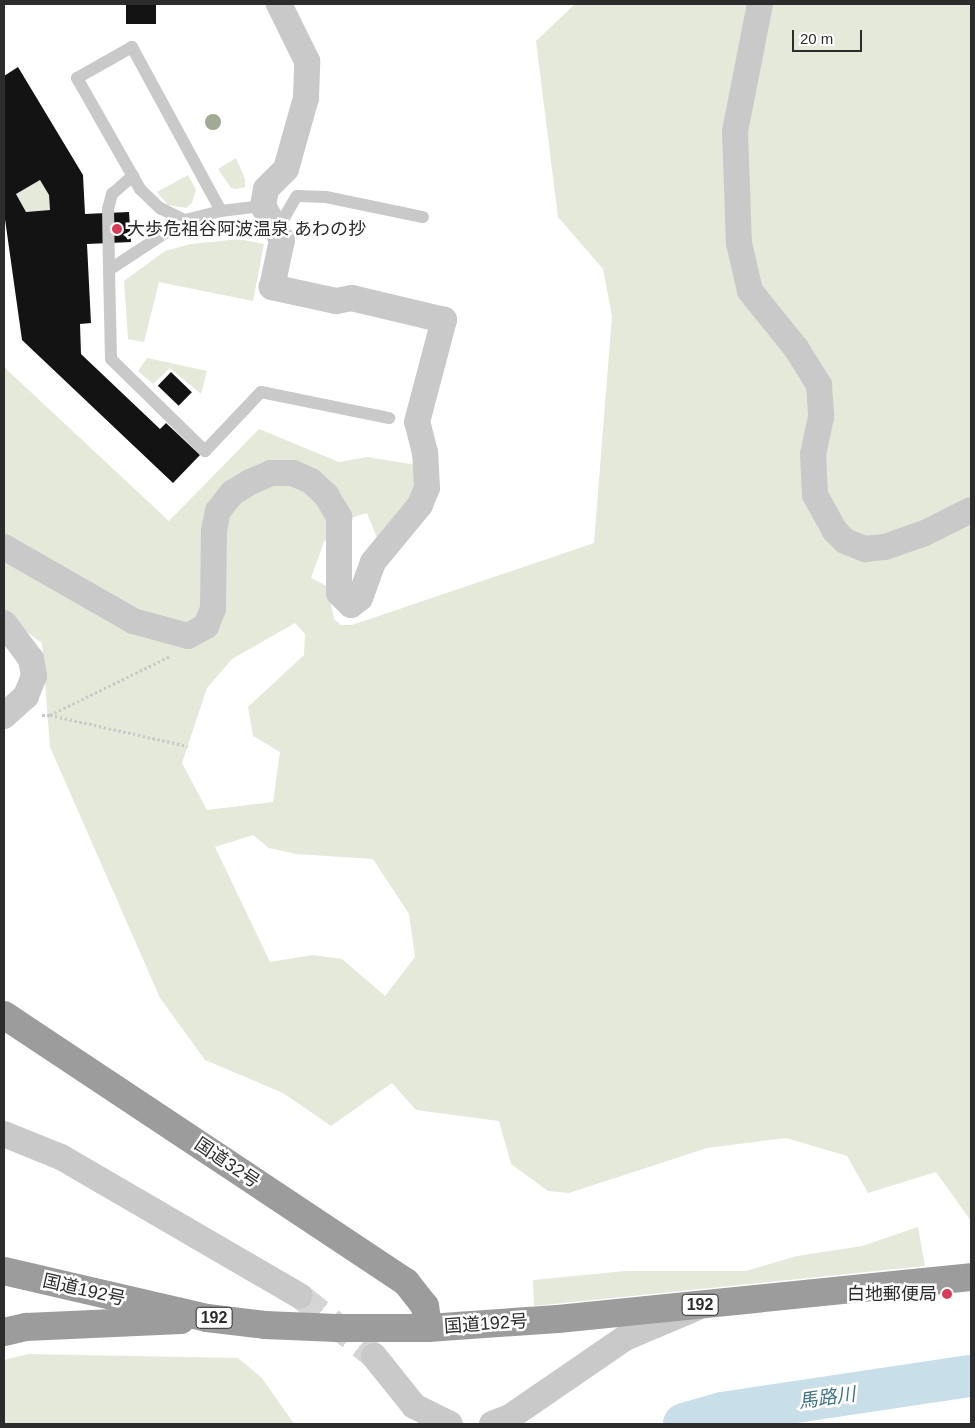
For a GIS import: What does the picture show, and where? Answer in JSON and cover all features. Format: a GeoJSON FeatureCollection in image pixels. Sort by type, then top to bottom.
{"type":"FeatureCollection","features":[{"type":"Feature","properties":{"kind":"highway","name":"国道32号"},"geometry":{"type":"LineString","coordinates":[[4,1015],[406,1282],[425,1306],[428,1328]]}},
{"type":"Feature","properties":{"kind":"highway","name":"国道192号"},"geometry":{"type":"LineString","coordinates":[[4,1271],[207,1318],[265,1325],[428,1328],[706,1304],[971,1278]]}},
{"type":"Feature","properties":{"kind":"highway"},"geometry":{"type":"LineString","coordinates":[[4,1332],[26,1327],[207,1318]]}},
{"type":"Feature","properties":{"kind":"street"},"geometry":{"type":"LineString","coordinates":[[4,547],[133,621],[188,636],[206,626],[213,609],[214,531],[218,511],[232,493],[250,482],[271,473],[293,473],[310,480],[326,495],[340,517],[339,593],[351,605],[360,598],[373,562],[420,506],[428,488],[425,453],[417,422],[444,320],[352,298],[336,301],[272,287],[282,240],[263,206],[266,188],[286,169],[306,98],[307,61],[279,4]]}},
{"type":"Feature","properties":{"kind":"street"},"geometry":{"type":"LineString","coordinates":[[760,4],[735,131],[739,243],[750,291],[796,348],[819,385],[821,416],[813,454],[815,495],[835,531],[845,540],[865,549],[885,547],[925,533],[971,510]]}},
{"type":"Feature","properties":{"kind":"street"},"geometry":{"type":"LineString","coordinates":[[4,623],[31,659],[34,676],[26,696],[5,716]]}},
{"type":"Feature","properties":{"kind":"street"},"geometry":{"type":"LineString","coordinates":[[4,1134],[61,1157],[300,1296]]}},
{"type":"Feature","properties":{"kind":"street"},"geometry":{"type":"LineString","coordinates":[[492,1424],[510,1417],[625,1338],[706,1304]]}},
{"type":"Feature","properties":{"kind":"street"},"geometry":{"type":"LineString","coordinates":[[374,1356],[414,1406],[450,1424]]}},
{"type":"Feature","properties":{"kind":"lane"},"geometry":{"type":"LineString","coordinates":[[185,220],[160,208],[140,189],[77,78],[132,47],[221,211]]}},
{"type":"Feature","properties":{"kind":"lane"},"geometry":{"type":"LineString","coordinates":[[133,176],[112,194],[108,209],[111,359],[204,451],[261,392],[389,418]]}},
{"type":"Feature","properties":{"kind":"lane"},"geometry":{"type":"LineString","coordinates":[[277,230],[297,196],[326,197],[423,217]]}},
{"type":"Feature","properties":{"kind":"lane"},"geometry":{"type":"LineString","coordinates":[[109,270],[185,220],[221,211],[263,206]]}},
{"type":"Feature","properties":{"kind":"path"},"geometry":{"type":"LineString","coordinates":[[50,715],[171,656],[188,636]]}},
{"type":"Feature","properties":{"kind":"path"},"geometry":{"type":"LineString","coordinates":[[5,716],[50,715],[188,746]]}},
{"type":"Feature","properties":{"kind":"shaded area"},"geometry":{"type":"Polygon","coordinates":[[[575,4],[971,4],[971,1221],[936,1172],[868,1193],[847,1156],[786,1138],[707,1148],[569,1193],[548,1191],[511,1164],[499,1121],[416,1110],[392,1083],[331,1126],[283,1093],[205,1060],[160,998],[50,747],[42,643],[4,615],[4,367],[169,521],[259,429],[339,462],[367,457],[417,465],[416,490],[379,543],[367,513],[345,520],[324,542],[311,578],[327,586],[334,619],[341,625],[352,625],[594,543],[612,316],[603,269],[558,217],[536,41],[575,4]],[[295,623],[232,659],[207,688],[182,763],[207,810],[273,802],[280,752],[253,736],[248,707],[304,655],[305,634],[295,623]],[[253,835],[215,847],[270,962],[313,955],[342,959],[385,996],[415,957],[409,914],[373,859],[296,854],[269,848],[253,835]]]}},
{"type":"Feature","properties":{"kind":"shaded area"},"geometry":{"type":"Polygon","coordinates":[[[236,158],[245,179],[245,187],[237,189],[231,188],[218,169],[236,158]]]}},
{"type":"Feature","properties":{"kind":"shaded area"},"geometry":{"type":"Polygon","coordinates":[[[188,175],[196,190],[192,203],[186,208],[168,205],[157,192],[188,175]]]}},
{"type":"Feature","properties":{"kind":"shaded area"},"geometry":{"type":"Polygon","coordinates":[[[40,180],[49,195],[50,210],[26,212],[16,194],[40,180]]]}},
{"type":"Feature","properties":{"kind":"shaded area"},"geometry":{"type":"Polygon","coordinates":[[[239,239],[264,244],[253,301],[159,282],[144,342],[128,339],[124,281],[165,251],[191,244],[239,239]]]}},
{"type":"Feature","properties":{"kind":"shaded area"},"geometry":{"type":"Polygon","coordinates":[[[147,358],[207,371],[201,394],[170,368],[153,384],[138,371],[147,358]]]}},
{"type":"Feature","properties":{"kind":"shaded area"},"geometry":{"type":"Polygon","coordinates":[[[918,1227],[925,1266],[534,1306],[533,1280],[625,1271],[746,1271],[797,1256],[862,1246],[918,1227]]]}},
{"type":"Feature","properties":{"kind":"shaded area"},"geometry":{"type":"Polygon","coordinates":[[[28,1354],[238,1358],[262,1378],[294,1424],[4,1424],[4,1360],[28,1354]]]}},
{"type":"Feature","properties":{"kind":"building"},"geometry":{"type":"Polygon","coordinates":[[[126,4],[156,4],[156,24],[126,24],[126,4]]]}},
{"type":"Feature","properties":{"kind":"building"},"geometry":{"type":"Polygon","coordinates":[[[18,67],[83,175],[85,214],[129,212],[131,242],[87,244],[91,323],[80,324],[81,354],[160,429],[166,423],[200,455],[173,483],[22,340],[4,212],[4,76],[18,67]],[[40,180],[16,194],[26,212],[50,210],[49,195],[40,180]]]}},
{"type":"Feature","properties":{"kind":"building"},"geometry":{"type":"Polygon","coordinates":[[[171,372],[192,392],[179,406],[158,386],[171,372]]]}},
{"type":"Feature","properties":{"kind":"waterway","name":"馬路川"},"geometry":{"type":"LineString","coordinates":[[684,1424],[722,1413],[971,1376]]}},
{"type":"Feature","properties":{"kind":"tunnel"},"geometry":{"type":"LineString","coordinates":[[300,1296],[374,1356]]}},
{"type":"Feature","properties":{"kind":"place","name":"大歩危祖谷阿波温泉 あわの抄"},"geometry":{"type":"Point","coordinates":[117,229]}},
{"type":"Feature","properties":{"kind":"place","name":"白地郵便局"},"geometry":{"type":"Point","coordinates":[947,1294]}}]}
